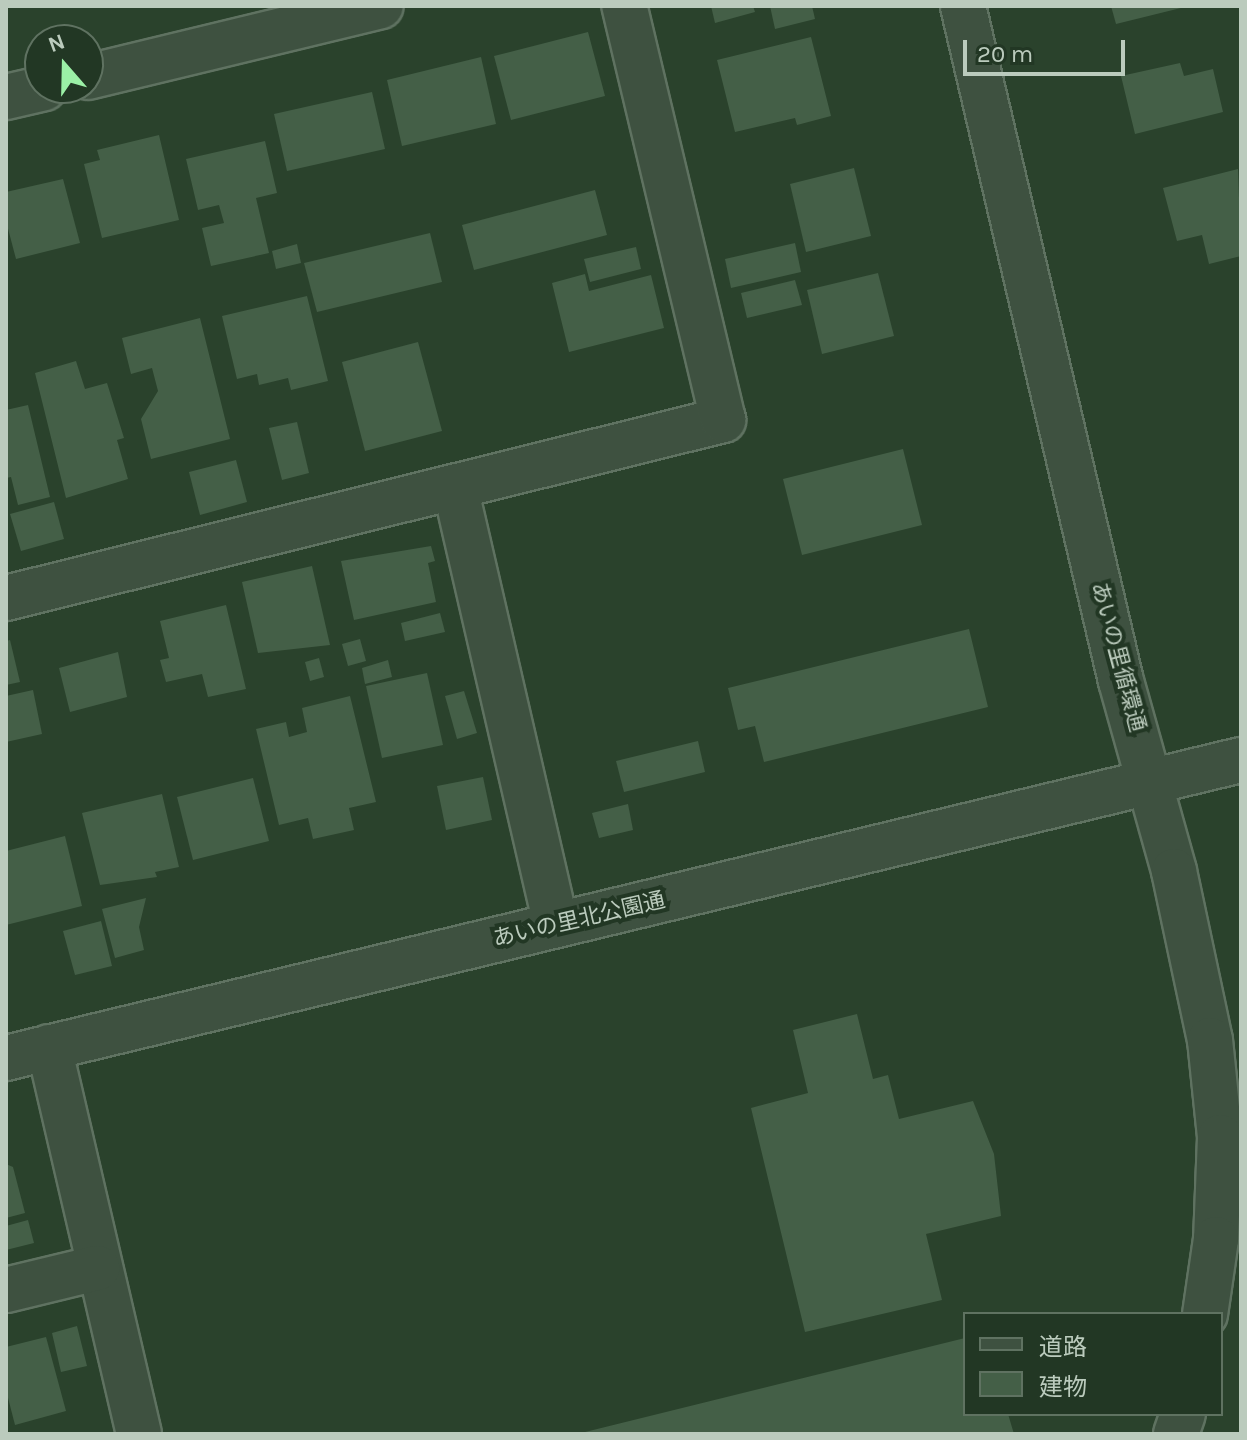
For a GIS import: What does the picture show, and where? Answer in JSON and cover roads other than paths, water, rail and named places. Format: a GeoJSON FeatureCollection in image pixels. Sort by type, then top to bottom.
{"type":"FeatureCollection","features":[{"type":"Feature","properties":{"kind":"street"},"geometry":{"type":"LineString","coordinates":[[104,73],[381,6]]}},
{"type":"Feature","properties":{"kind":"street"},"geometry":{"type":"LineString","coordinates":[[6,598],[723,420],[624,6]]}},
{"type":"Feature","properties":{"kind":"street","name":"あいの里循環通"},"geometry":{"type":"LineString","coordinates":[[963,6],[1121,681],[1153,782],[1213,1067],[1219,1152],[1205,1312]]}},
{"type":"Feature","properties":{"kind":"street"},"geometry":{"type":"LineString","coordinates":[[455,487],[556,924]]}},
{"type":"Feature","properties":{"kind":"street","name":"あいの里北公園通"},"geometry":{"type":"LineString","coordinates":[[6,1058],[1241,760]]}},
{"type":"Feature","properties":{"kind":"street"},"geometry":{"type":"LineString","coordinates":[[49,1047],[97,1268],[139,1434]]}},
{"type":"Feature","properties":{"kind":"street"},"geometry":{"type":"LineString","coordinates":[[6,1290],[97,1268]]}}]}
